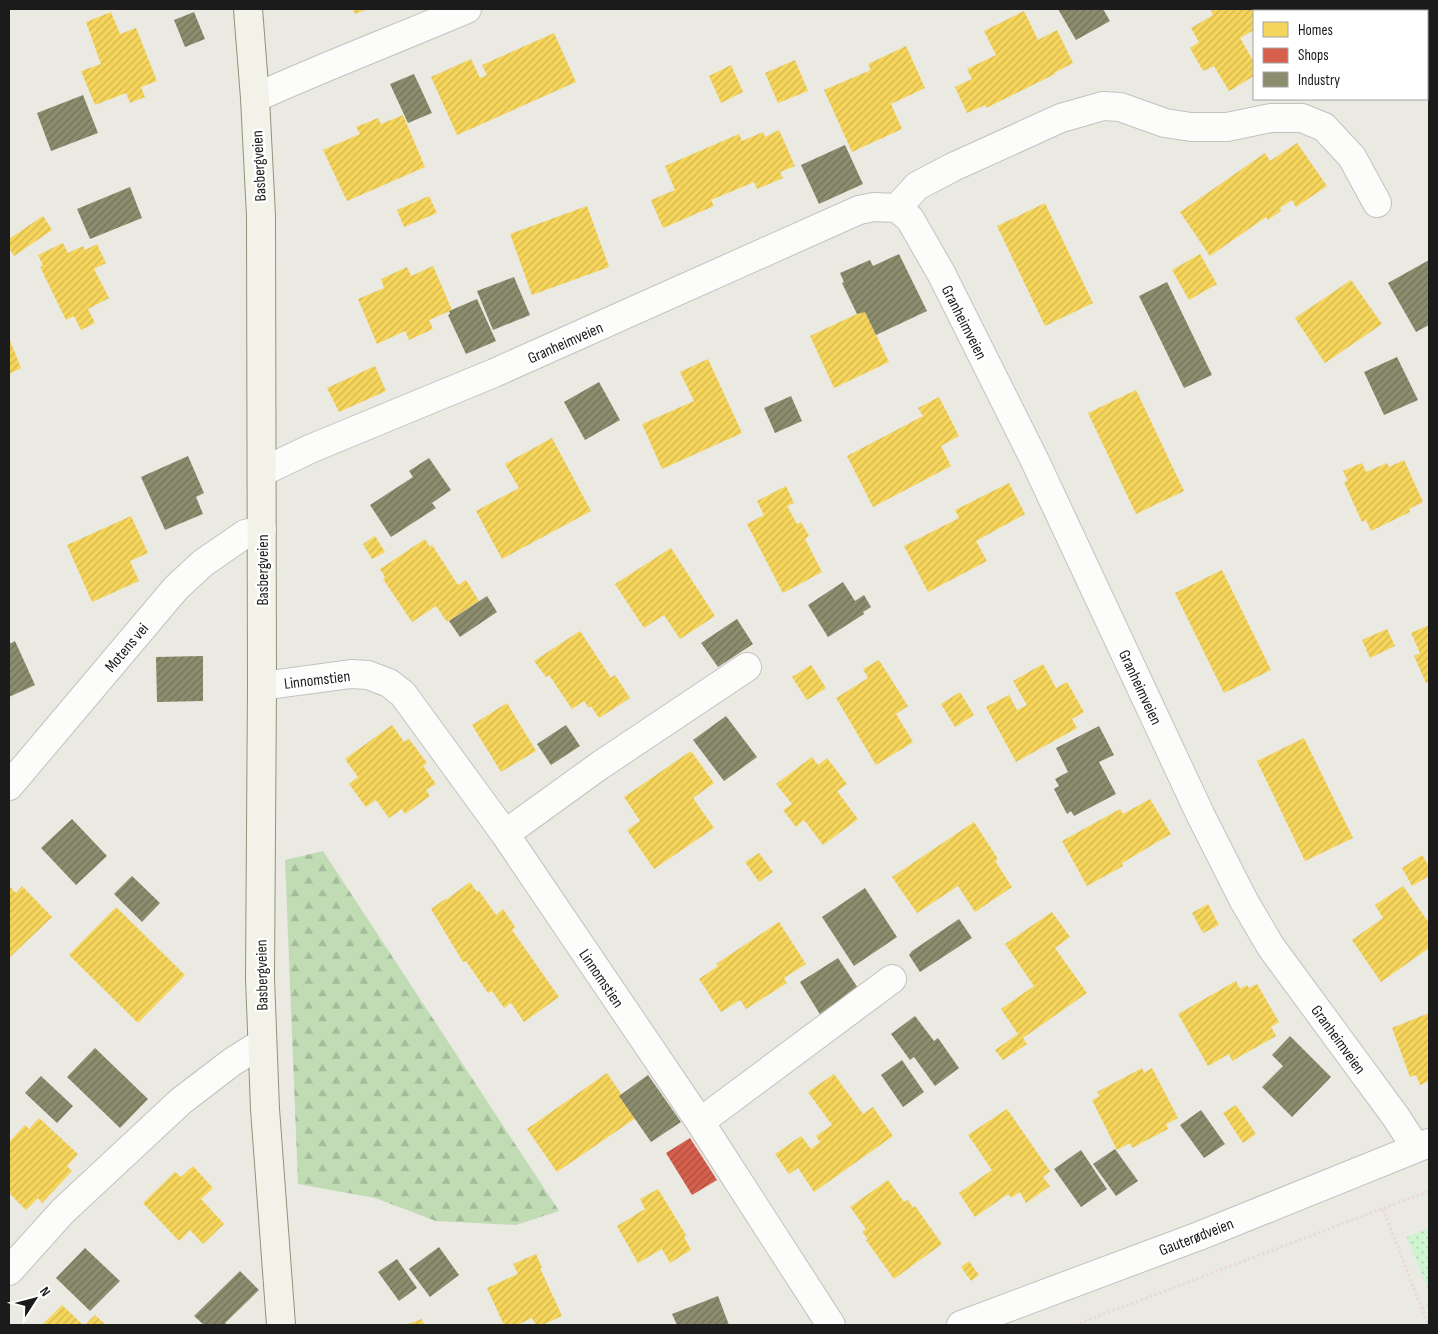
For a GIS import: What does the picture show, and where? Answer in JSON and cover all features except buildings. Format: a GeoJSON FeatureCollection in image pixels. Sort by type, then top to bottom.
{"type":"FeatureCollection","features":[{"type":"Feature","properties":{"kind":"main road","name":"Basbergveien"},"geometry":{"type":"LineString","coordinates":[[248,9],[261,216],[262,686],[260,978],[264,1109],[281,1325]]}},
{"type":"Feature","properties":{"kind":"street"},"geometry":{"type":"LineString","coordinates":[[255,98],[467,9]]}},
{"type":"Feature","properties":{"kind":"street"},"geometry":{"type":"LineString","coordinates":[[897,208],[917,186],[953,167],[1061,118],[1103,106],[1120,107],[1165,122],[1191,127],[1227,127],[1271,118],[1302,118],[1324,127],[1352,157],[1377,203]]}},
{"type":"Feature","properties":{"kind":"street","name":"Granheimveien"},"geometry":{"type":"LineString","coordinates":[[262,472],[310,450],[494,374],[859,210],[874,207],[897,208],[910,219],[941,273],[1035,462],[1197,807],[1244,901],[1271,947],[1396,1117],[1423,1146]]}},
{"type":"Feature","properties":{"kind":"street","name":"Motens vei"},"geometry":{"type":"LineString","coordinates":[[9,786],[176,588],[203,563],[245,534],[262,530]]}},
{"type":"Feature","properties":{"kind":"street"},"geometry":{"type":"LineString","coordinates":[[505,834],[599,766],[747,667]]}},
{"type":"Feature","properties":{"kind":"street","name":"Linnomstien"},"geometry":{"type":"LineString","coordinates":[[262,686],[351,674],[368,675],[389,683],[403,694],[505,834],[700,1122],[831,1325]]}},
{"type":"Feature","properties":{"kind":"street"},"geometry":{"type":"LineString","coordinates":[[700,1122],[892,979]]}},
{"type":"Feature","properties":{"kind":"street"},"geometry":{"type":"LineString","coordinates":[[9,1272],[63,1211],[181,1101],[232,1062],[262,1043]]}},
{"type":"Feature","properties":{"kind":"street","name":"Gauterødveien"},"geometry":{"type":"LineString","coordinates":[[961,1325],[1199,1236],[1423,1146]]}},
{"type":"Feature","properties":{"kind":"path"},"geometry":{"type":"LineString","coordinates":[[1075,1325],[1429,1191]]}},
{"type":"Feature","properties":{"kind":"path"},"geometry":{"type":"LineString","coordinates":[[1384,1209],[1428,1325]]}},
{"type":"Feature","properties":{"kind":"path"},"geometry":{"type":"LineString","coordinates":[[1422,1308],[1429,1305]]}},
{"type":"Feature","properties":{"kind":"green space"},"geometry":{"type":"Polygon","coordinates":[[[323,851],[559,1211],[516,1225],[436,1221],[375,1198],[298,1184],[285,860],[323,851]]]}},
{"type":"Feature","properties":{"kind":"green space"},"geometry":{"type":"Polygon","coordinates":[[[1429,1228],[1429,1292],[1407,1237],[1429,1228]]]}}]}
